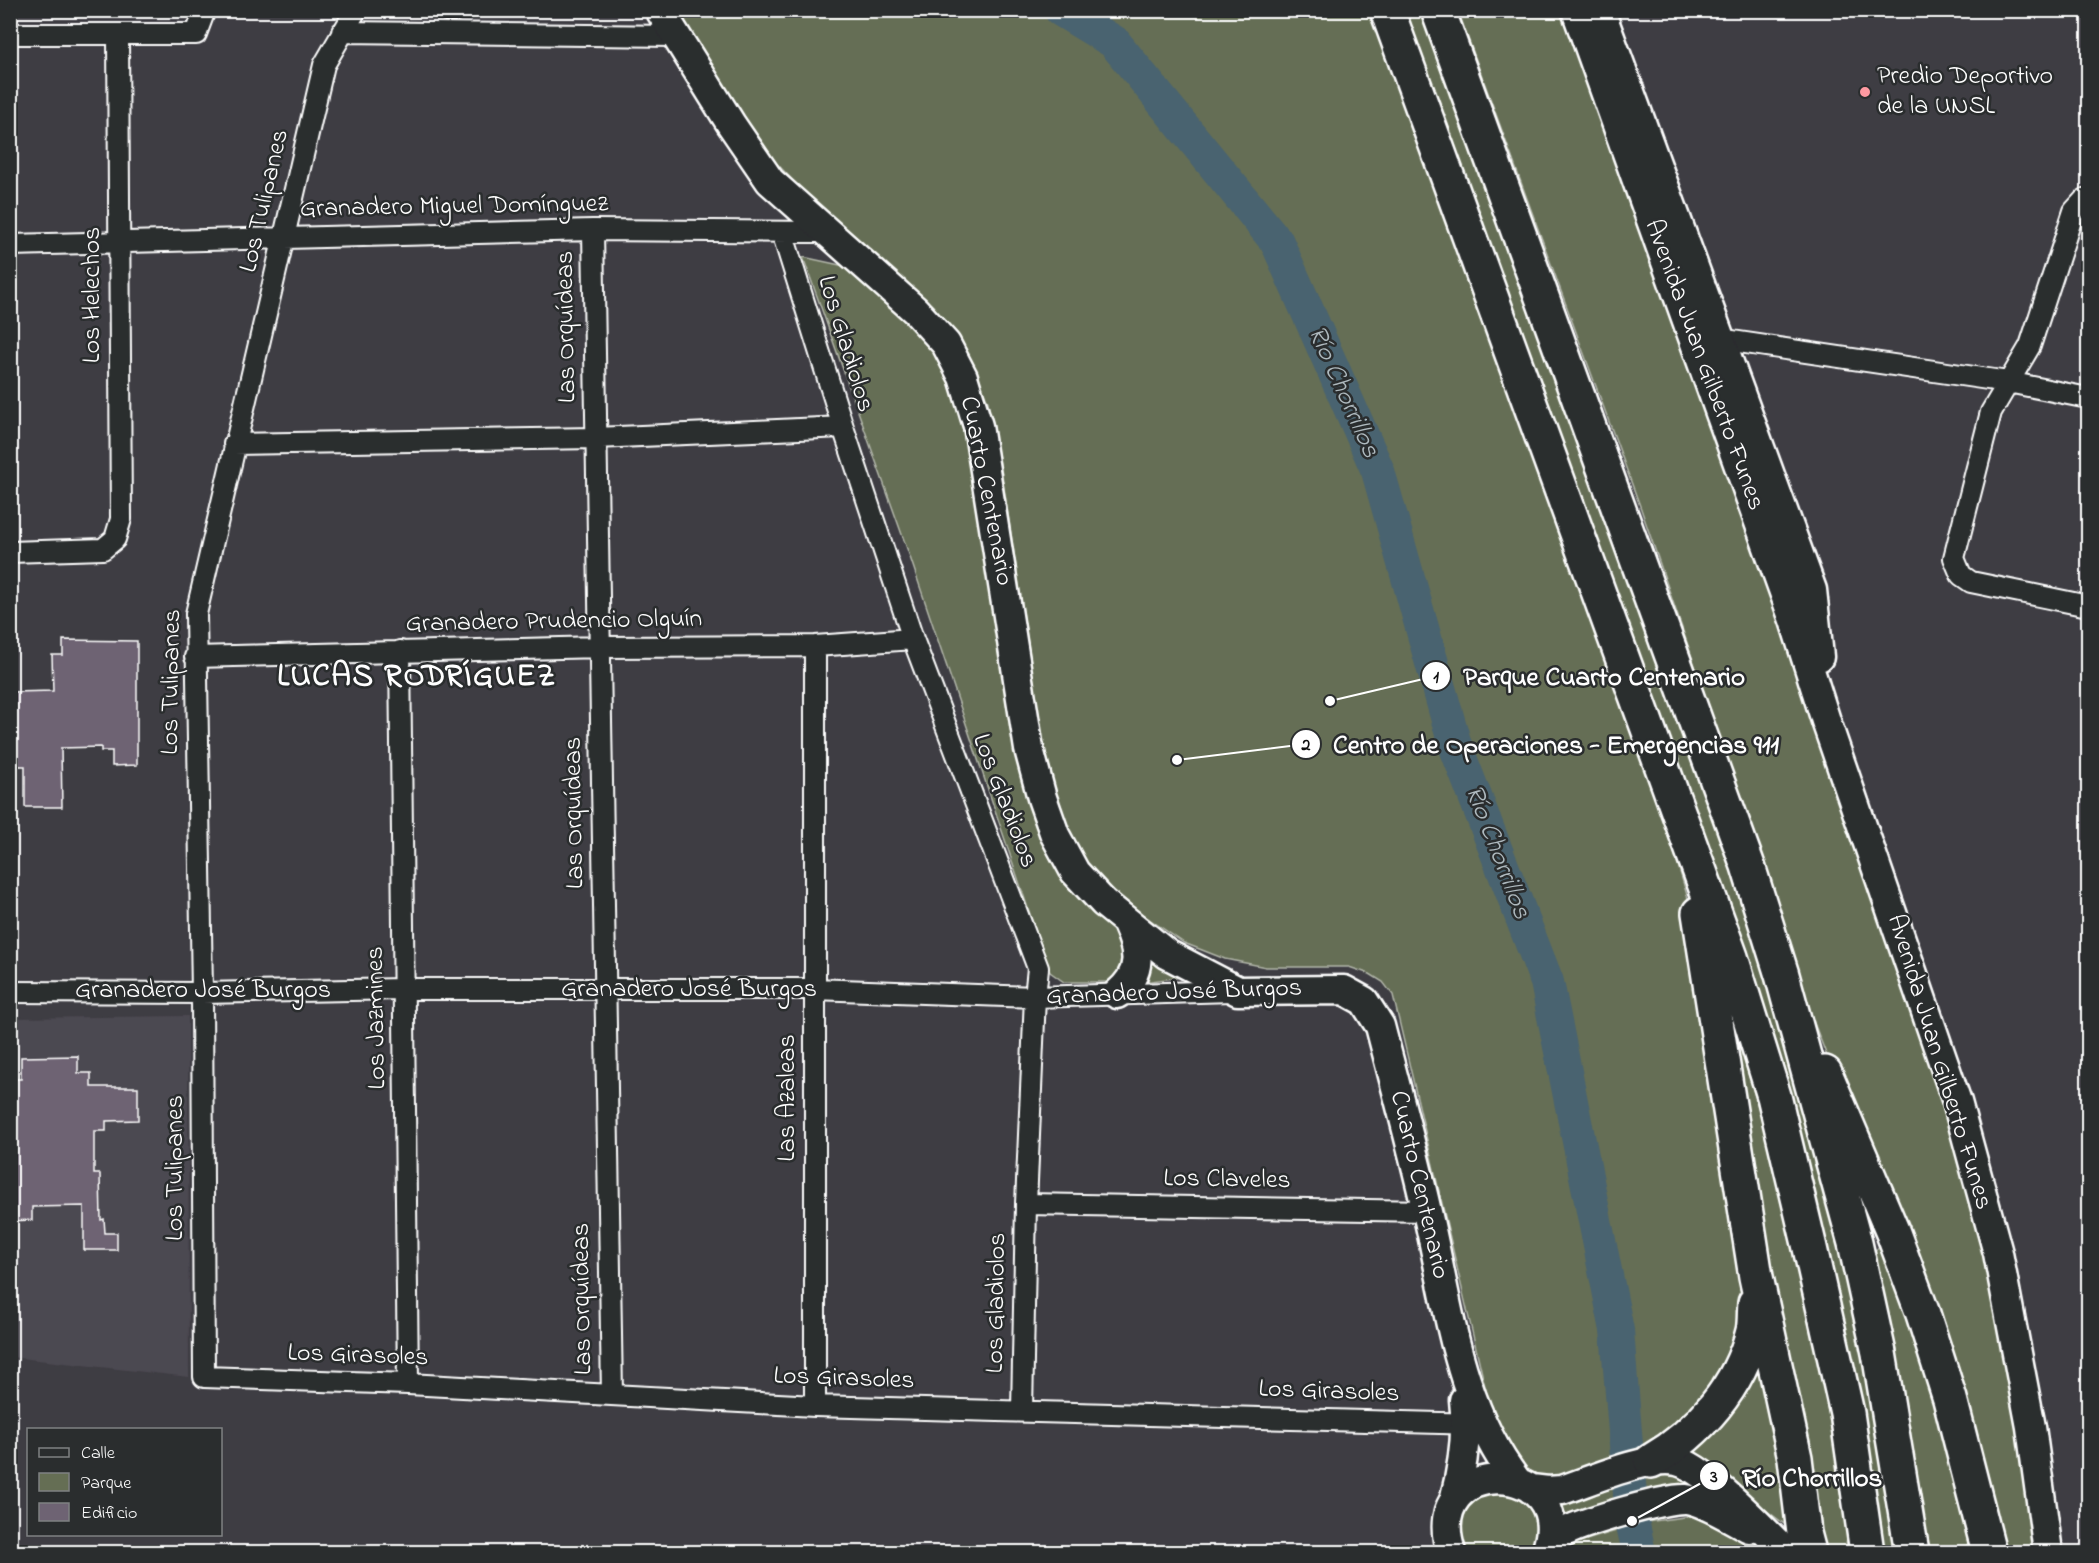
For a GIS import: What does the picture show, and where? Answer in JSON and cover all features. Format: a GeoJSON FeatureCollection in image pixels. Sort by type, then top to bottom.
{"type":"FeatureCollection","features":[{"type":"Feature","properties":{"kind":"highway"},"geometry":{"type":"LineString","coordinates":[[1388,10],[1731,957],[1774,1096],[1847,1413],[1865,1545]]}},
{"type":"Feature","properties":{"kind":"highway"},"geometry":{"type":"LineString","coordinates":[[1438,10],[1748,866],[1782,975],[1855,1243],[1879,1353],[1912,1552]]}},
{"type":"Feature","properties":{"kind":"highway"},"geometry":{"type":"LineString","coordinates":[[1686,832],[1756,1277],[1795,1458],[1804,1533],[1809,1552]]}},
{"type":"Feature","properties":{"kind":"highway"},"geometry":{"type":"LineString","coordinates":[[1782,975],[1893,1233],[1923,1314],[1950,1399],[1989,1552]]}},
{"type":"Feature","properties":{"kind":"highway"},"geometry":{"type":"LineString","coordinates":[[1651,1461],[1677,1445],[1696,1428],[1736,1375],[1753,1330],[1756,1277]]}},
{"type":"Feature","properties":{"kind":"main road","name":"Cuarto Centenario"},"geometry":{"type":"LineString","coordinates":[[660,10],[730,124],[770,181],[915,310],[946,344],[963,377],[978,426],[1029,749],[1055,835],[1075,872],[1104,903],[1167,954],[1238,991]]}},
{"type":"Feature","properties":{"kind":"main road","name":"Avenida Juan Gilberto Funes"},"geometry":{"type":"LineString","coordinates":[[1576,10],[1794,620],[1826,721],[1960,1113],[1998,1253],[2031,1427],[2048,1552]]}},
{"type":"Feature","properties":{"kind":"main road","name":"Avenida Juan Gilberto Funes"},"geometry":{"type":"LineString","coordinates":[[1600,10],[1812,590],[1826,721]]}},
{"type":"Feature","properties":{"kind":"main road"},"geometry":{"type":"LineString","coordinates":[[1117,994],[1133,978],[1137,965],[1137,949],[1126,921]]}},
{"type":"Feature","properties":{"kind":"main road","name":"Granadero José Burgos"},"geometry":{"type":"LineString","coordinates":[[1238,991],[1344,990],[1364,1000]]}},
{"type":"Feature","properties":{"kind":"main road","name":"Cuarto Centenario"},"geometry":{"type":"LineString","coordinates":[[1364,1000],[1380,1026],[1427,1211],[1474,1423],[1501,1460],[1524,1485],[1541,1499],[1548,1513],[1551,1527],[1548,1547]]}},
{"type":"Feature","properties":{"kind":"main road","name":"Cuarto Centenario"},"geometry":{"type":"LineString","coordinates":[[1451,1552],[1446,1523],[1474,1423]]}},
{"type":"Feature","properties":{"kind":"main road"},"geometry":{"type":"LineString","coordinates":[[1454,1501],[1472,1485],[1486,1479],[1502,1478],[1548,1491],[1562,1490],[1651,1461],[1678,1461],[1732,1498],[1784,1547]]}},
{"type":"Feature","properties":{"kind":"main road"},"geometry":{"type":"LineString","coordinates":[[1548,1547],[1561,1534],[1576,1527],[1648,1505],[1687,1499],[1714,1510],[1784,1547]]}},
{"type":"Feature","properties":{"kind":"street"},"geometry":{"type":"LineString","coordinates":[[10,34],[196,34],[205,10]]}},
{"type":"Feature","properties":{"kind":"street","name":"Los Tulipanes"},"geometry":{"type":"LineString","coordinates":[[204,1377],[202,993],[195,614],[324,65],[356,10]]}},
{"type":"Feature","properties":{"kind":"street"},"geometry":{"type":"LineString","coordinates":[[342,33],[675,36]]}},
{"type":"Feature","properties":{"kind":"street","name":"Los Helechos"},"geometry":{"type":"LineString","coordinates":[[10,552],[103,549],[115,539],[121,519],[118,34]]}},
{"type":"Feature","properties":{"kind":"street"},"geometry":{"type":"LineString","coordinates":[[2088,198],[2074,211],[2031,346],[1991,412],[1954,558],[1960,575],[1971,582],[2088,606]]}},
{"type":"Feature","properties":{"kind":"street","name":"Granadero Miguel Domínguez"},"geometry":{"type":"LineString","coordinates":[[10,245],[593,230],[827,232]]}},
{"type":"Feature","properties":{"kind":"street","name":"Las Orquídeas"},"geometry":{"type":"LineString","coordinates":[[593,230],[612,1395]]}},
{"type":"Feature","properties":{"kind":"street","name":"Los Gladiolos"},"geometry":{"type":"LineString","coordinates":[[782,232],[913,639],[1038,968],[1026,1204],[1022,1411]]}},
{"type":"Feature","properties":{"kind":"street"},"geometry":{"type":"LineString","coordinates":[[1693,333],[1720,340],[2008,382],[2088,398]]}},
{"type":"Feature","properties":{"kind":"street"},"geometry":{"type":"LineString","coordinates":[[234,444],[596,438],[843,427]]}},
{"type":"Feature","properties":{"kind":"street","name":"Granadero Prudencio Olguín"},"geometry":{"type":"LineString","coordinates":[[195,657],[600,647],[814,646],[913,639]]}},
{"type":"Feature","properties":{"kind":"street","name":"Las Azaleas"},"geometry":{"type":"LineString","coordinates":[[814,646],[815,1406]]}},
{"type":"Feature","properties":{"kind":"street","name":"Los Jazmines"},"geometry":{"type":"LineString","coordinates":[[400,651],[408,1384]]}},
{"type":"Feature","properties":{"kind":"street","name":"Granadero José Burgos"},"geometry":{"type":"LineString","coordinates":[[10,992],[814,989],[1035,997],[1238,991]]}},
{"type":"Feature","properties":{"kind":"street","name":"Los Claveles"},"geometry":{"type":"LineString","coordinates":[[1026,1204],[1427,1211]]}},
{"type":"Feature","properties":{"kind":"street","name":"Los Girasoles"},"geometry":{"type":"LineString","coordinates":[[204,1377],[408,1384],[815,1406],[1474,1423]]}},
{"type":"Feature","properties":{"kind":"shaded area"},"geometry":{"type":"Polygon","coordinates":[[[188,1016],[189,1377],[11,1357],[10,1018],[188,1016]]]}},
{"type":"Feature","properties":{"kind":"green space"},"geometry":{"type":"Polygon","coordinates":[[[676,11],[1373,11],[1602,641],[1690,905],[1747,1301],[1719,1384],[1662,1444],[1561,1480],[1538,1477],[1507,1449],[1491,1412],[1393,995],[1383,982],[1370,974],[1349,967],[1266,967],[1225,959],[1184,943],[1142,914],[1097,876],[1078,850],[1061,814],[1046,761],[1002,475],[988,402],[971,359],[933,306],[805,193],[760,146],[676,11]]]}},
{"type":"Feature","properties":{"kind":"green space"},"geometry":{"type":"Polygon","coordinates":[[[1403,11],[1428,11],[1738,869],[1853,1284],[1901,1552],[1880,1552],[1851,1374],[1403,11]]]}},
{"type":"Feature","properties":{"kind":"green space"},"geometry":{"type":"Polygon","coordinates":[[[1458,11],[1561,11],[1593,103],[1665,291],[1951,1111],[1991,1278],[2039,1552],[2001,1552],[1843,1097],[1812,1018],[1791,945],[1640,506],[1458,11]]]}},
{"type":"Feature","properties":{"kind":"green space"},"geometry":{"type":"Polygon","coordinates":[[[803,257],[849,267],[927,338],[958,392],[1020,748],[1116,927],[1131,950],[1113,982],[1064,982],[1050,972],[910,557],[803,257]]]}},
{"type":"Feature","properties":{"kind":"green space"},"geometry":{"type":"Polygon","coordinates":[[[1142,945],[1191,976],[1143,982],[1142,945]]]}},
{"type":"Feature","properties":{"kind":"green space"},"geometry":{"type":"Polygon","coordinates":[[[1728,1010],[1767,1139],[1814,1335],[1848,1535],[1845,1550],[1841,1552],[1829,1549],[1818,1536],[1776,1303],[1728,1010]]]}},
{"type":"Feature","properties":{"kind":"green space"},"geometry":{"type":"Polygon","coordinates":[[[1882,1248],[1920,1346],[1974,1552],[1930,1552],[1909,1431],[1872,1250],[1882,1248]]]}},
{"type":"Feature","properties":{"kind":"green space"},"geometry":{"type":"Polygon","coordinates":[[[1761,1342],[1769,1373],[1787,1526],[1708,1467],[1678,1454],[1761,1342]]]}},
{"type":"Feature","properties":{"kind":"green space"},"geometry":{"type":"Polygon","coordinates":[[[1669,1472],[1701,1485],[1560,1522],[1552,1502],[1644,1474],[1669,1472]]]}},
{"type":"Feature","properties":{"kind":"green space"},"geometry":{"type":"Polygon","coordinates":[[[1489,1489],[1525,1500],[1536,1526],[1530,1552],[1468,1552],[1462,1532],[1464,1510],[1472,1499],[1489,1489]]]}},
{"type":"Feature","properties":{"kind":"green space"},"geometry":{"type":"Polygon","coordinates":[[[1692,1516],[1731,1531],[1767,1552],[1568,1552],[1576,1543],[1646,1522],[1692,1516]]]}},
{"type":"Feature","properties":{"kind":"building"},"geometry":{"type":"Polygon","coordinates":[[[63,640],[137,641],[137,765],[112,766],[112,751],[101,751],[101,747],[61,748],[62,807],[25,807],[25,766],[16,766],[16,747],[10,747],[10,699],[13,699],[13,692],[53,691],[52,655],[63,655],[63,640]]]}},
{"type":"Feature","properties":{"kind":"building"},"geometry":{"type":"Polygon","coordinates":[[[78,1056],[78,1073],[91,1073],[91,1087],[138,1087],[138,1120],[106,1121],[106,1131],[94,1131],[94,1174],[100,1174],[101,1220],[104,1219],[105,1233],[117,1233],[117,1250],[84,1250],[84,1206],[32,1207],[32,1220],[10,1221],[10,1079],[21,1079],[21,1057],[78,1056]]]}},
{"type":"Feature","properties":{"kind":"waterway","name":"Río Chorrillos"},"geometry":{"type":"LineString","coordinates":[[1061,10],[1114,42],[1277,242],[1378,471],[1455,745],[1547,982],[1617,1330],[1632,1521],[1639,1552]]}},
{"type":"Feature","properties":{"kind":"place","name":"Predio Deportivo de la UNSL"},"geometry":{"type":"Point","coordinates":[1865,92]}},
{"type":"Feature","properties":{"kind":"place","name":"Parque Cuarto Centenario"},"geometry":{"type":"Point","coordinates":[1330,701]}},
{"type":"Feature","properties":{"kind":"place","name":"Centro de Operaciones - Emergencias 911"},"geometry":{"type":"Point","coordinates":[1177,760]}},
{"type":"Feature","properties":{"kind":"place","name":"Río Chorrillos"},"geometry":{"type":"Point","coordinates":[1632,1521]}},
{"type":"Feature","properties":{"kind":"district","name":"LUCAS RODRÍGUEZ"},"geometry":{"type":"Point","coordinates":[417,677]}}]}
